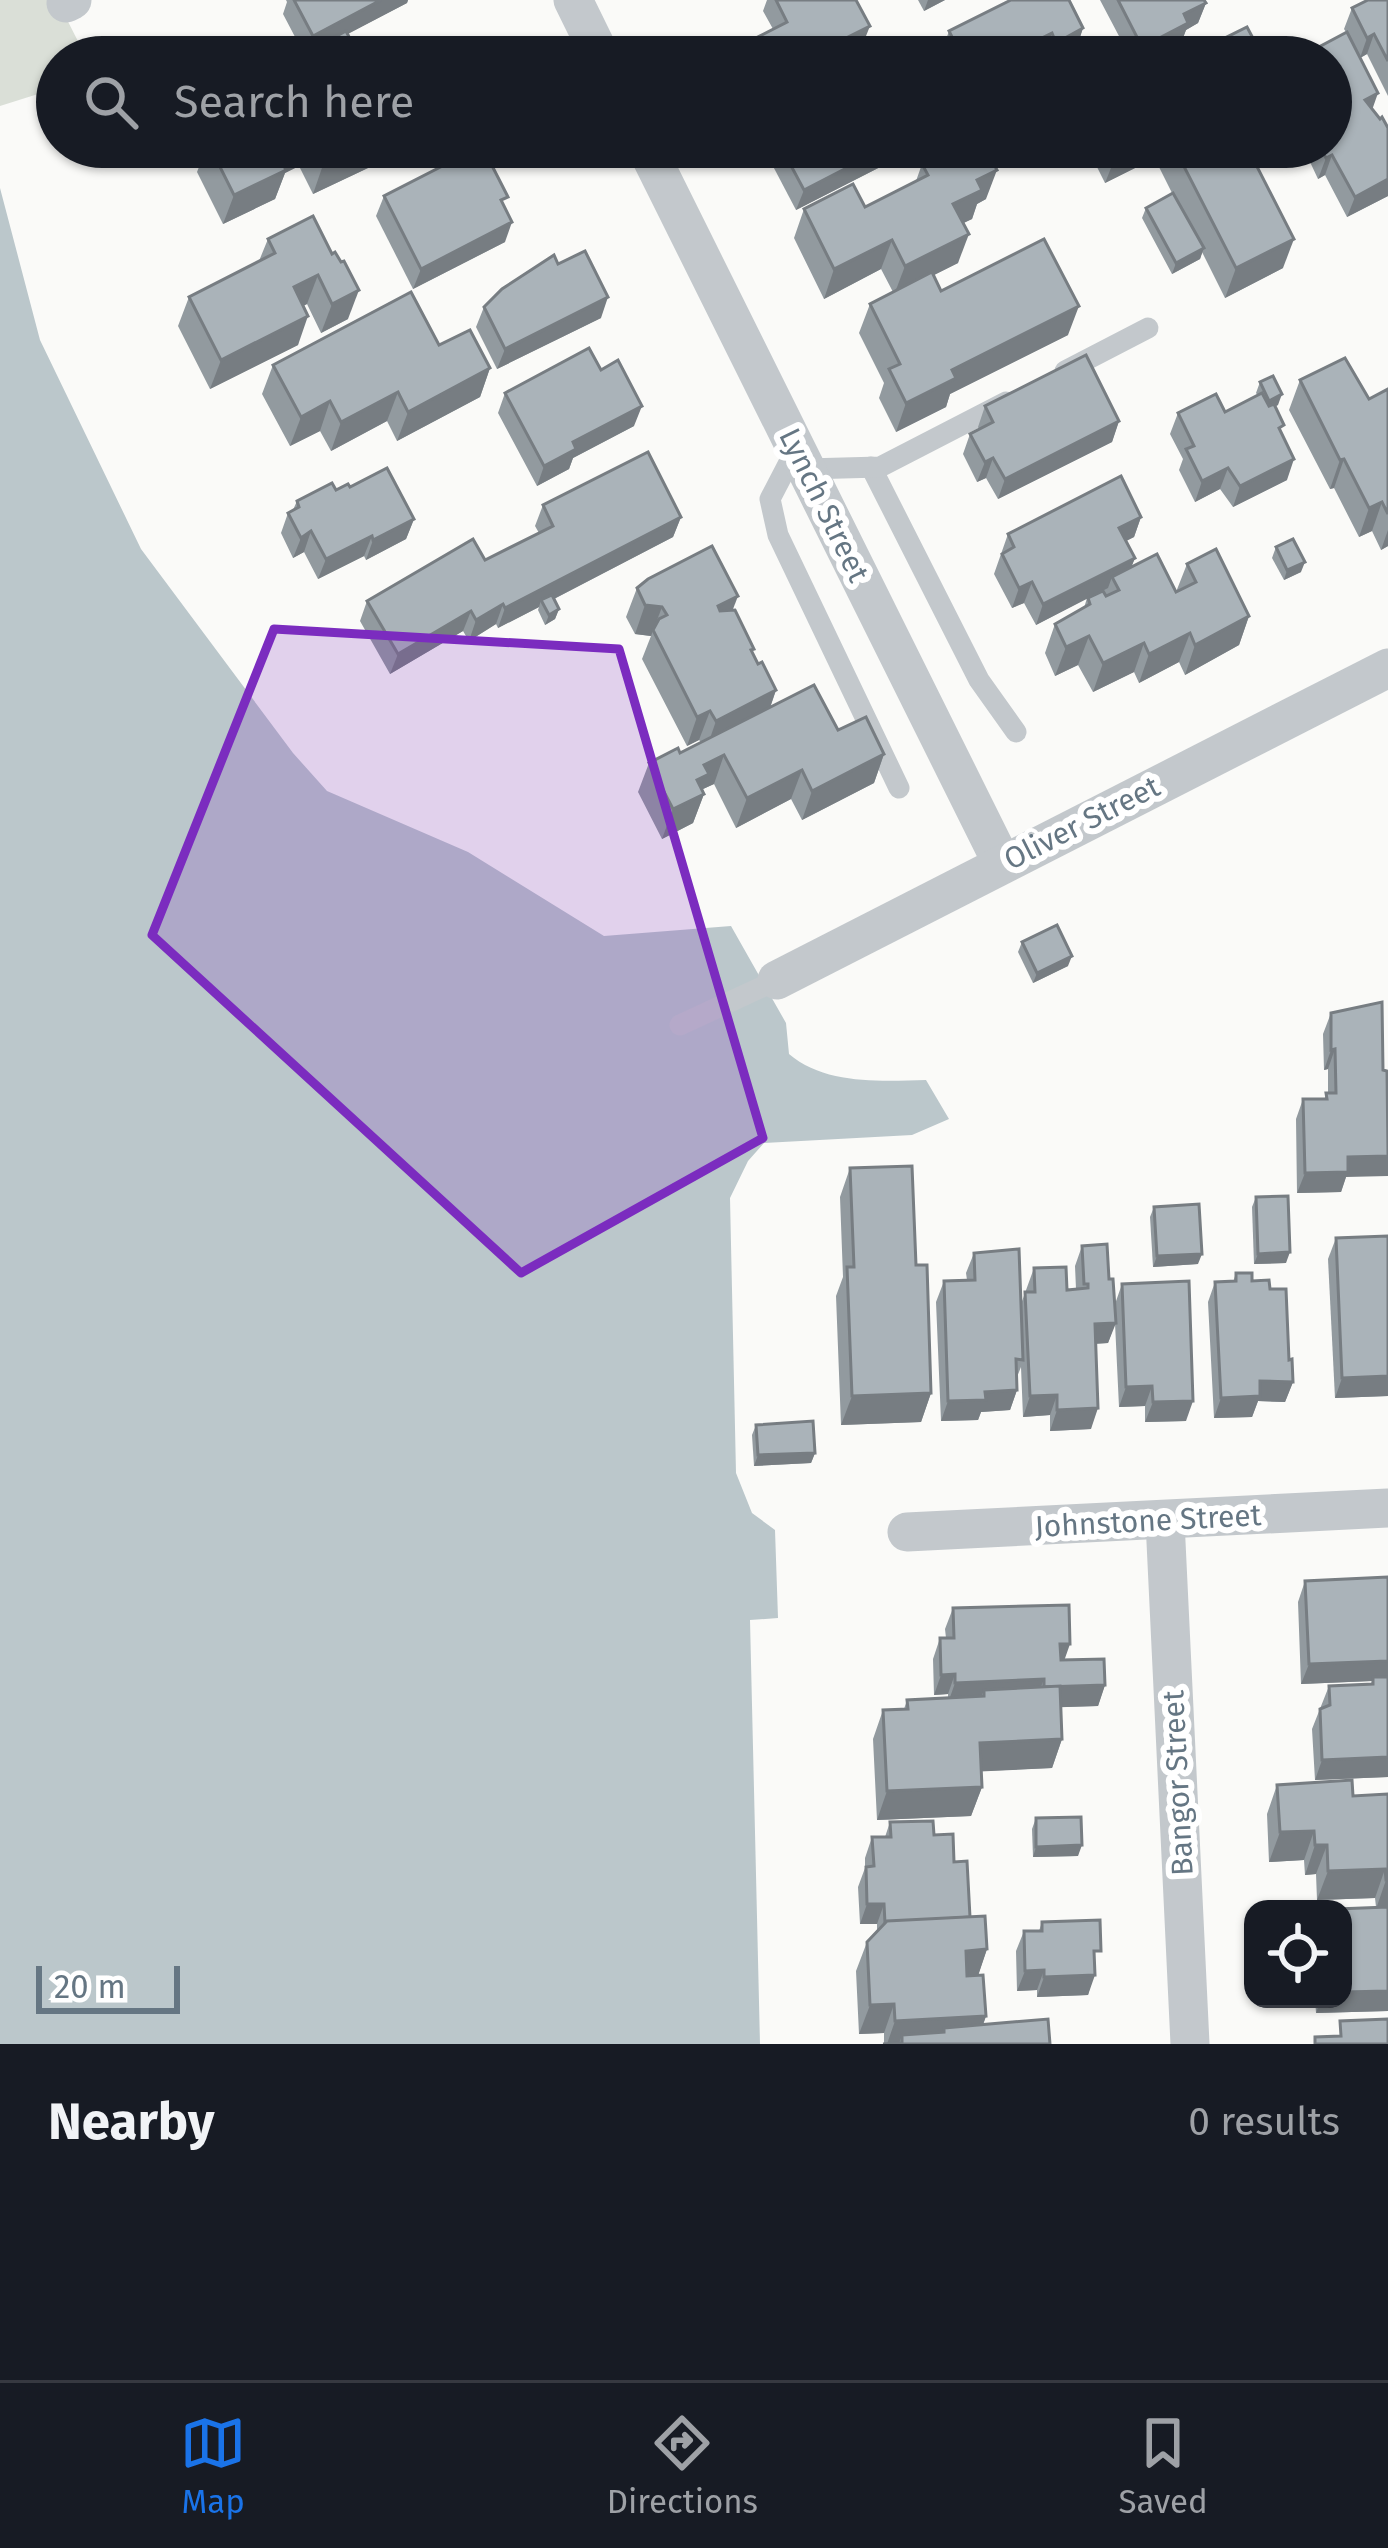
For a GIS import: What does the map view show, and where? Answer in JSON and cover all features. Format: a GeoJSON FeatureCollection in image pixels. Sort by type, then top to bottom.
{"type":"FeatureCollection","features":[{"type":"Feature","properties":{"kind":"street"},"geometry":{"type":"LineString","coordinates":[[573,0],[591,36]]}},
{"type":"Feature","properties":{"kind":"street","name":"Lynch Street"},"geometry":{"type":"LineString","coordinates":[[656,168],[1002,863]]}},
{"type":"Feature","properties":{"kind":"street","name":"Oliver Street"},"geometry":{"type":"LineString","coordinates":[[777,980],[1388,668]]}},
{"type":"Feature","properties":{"kind":"street","name":"Johnstone Street"},"geometry":{"type":"LineString","coordinates":[[907,1532],[1388,1508]]}},
{"type":"Feature","properties":{"kind":"street","name":"Bangor Street"},"geometry":{"type":"LineString","coordinates":[[1165,1521],[1190,2044]]}},
{"type":"Feature","properties":{"kind":"lane"},"geometry":{"type":"LineString","coordinates":[[899,788],[778,535],[770,499],[801,459],[880,466],[1148,328]]}},
{"type":"Feature","properties":{"kind":"lane"},"geometry":{"type":"LineString","coordinates":[[871,467],[979,680],[1016,732]]}},
{"type":"Feature","properties":{"kind":"lane"},"geometry":{"type":"LineString","coordinates":[[680,1025],[777,980]]}},
{"type":"Feature","properties":{"kind":"highlighted area"},"geometry":{"type":"Polygon","coordinates":[[[274,629],[619,649],[763,1138],[521,1273],[152,935],[274,629]]]}},
{"type":"Feature","properties":{"kind":"shaded area"},"geometry":{"type":"Polygon","coordinates":[[[0,0],[57,0],[75,36],[36,36],[36,95],[0,106],[0,0]]]}},
{"type":"Feature","properties":{"kind":"shaded area"},"geometry":{"type":"Polygon","coordinates":[[[0,188],[40,340],[141,549],[293,753],[327,791],[468,852],[604,936],[731,926],[786,1023],[789,1054],[836,1076],[926,1080],[949,1119],[912,1135],[764,1143],[748,1161],[730,1198],[736,1473],[752,1513],[775,1530],[778,1618],[750,1620],[760,2044],[0,2044],[0,188]]]}},
{"type":"Feature","properties":{"kind":"building"},"geometry":{"type":"Polygon","coordinates":[[[294,0],[381,0],[313,36],[294,0]]]}},
{"type":"Feature","properties":{"kind":"building"},"geometry":{"type":"Polygon","coordinates":[[[776,0],[856,0],[870,26],[850,36],[760,36],[787,22],[776,0]]]}},
{"type":"Feature","properties":{"kind":"building"},"geometry":{"type":"Polygon","coordinates":[[[1011,0],[1069,0],[1083,28],[1069,36],[952,36],[949,31],[1011,0]]]}},
{"type":"Feature","properties":{"kind":"building"},"geometry":{"type":"Polygon","coordinates":[[[1118,0],[1206,3],[1184,14],[1188,23],[1163,36],[1136,36],[1118,0]]]}},
{"type":"Feature","properties":{"kind":"building"},"geometry":{"type":"Polygon","coordinates":[[[1368,0],[1388,0],[1388,61],[1374,34],[1367,38],[1352,8],[1368,0]]]}},
{"type":"Feature","properties":{"kind":"building"},"geometry":{"type":"Polygon","coordinates":[[[1247,27],[1252,36],[1229,36],[1247,27]]]}},
{"type":"Feature","properties":{"kind":"building"},"geometry":{"type":"Polygon","coordinates":[[[1352,42],[1378,93],[1365,100],[1388,128],[1388,179],[1355,197],[1339,168],[1352,168],[1352,42]]]}},
{"type":"Feature","properties":{"kind":"building"},"geometry":{"type":"Polygon","coordinates":[[[220,168],[285,168],[286,170],[234,195],[220,168]]]}},
{"type":"Feature","properties":{"kind":"building"},"geometry":{"type":"Polygon","coordinates":[[[439,168],[493,168],[508,197],[501,200],[512,222],[421,269],[384,196],[439,168]]]}},
{"type":"Feature","properties":{"kind":"building"},"geometry":{"type":"Polygon","coordinates":[[[792,168],[846,168],[804,190],[792,168]]]}},
{"type":"Feature","properties":{"kind":"building"},"geometry":{"type":"Polygon","coordinates":[[[924,168],[996,168],[977,180],[982,190],[953,204],[969,234],[905,266],[892,240],[834,269],[804,209],[853,184],[865,207],[928,175],[924,168]]]}},
{"type":"Feature","properties":{"kind":"building"},"geometry":{"type":"Polygon","coordinates":[[[1185,168],[1258,168],[1294,239],[1236,268],[1185,168]]]}},
{"type":"Feature","properties":{"kind":"building"},"geometry":{"type":"Polygon","coordinates":[[[1173,193],[1204,248],[1176,263],[1146,208],[1173,193]]]}},
{"type":"Feature","properties":{"kind":"building"},"geometry":{"type":"Polygon","coordinates":[[[313,216],[332,254],[344,261],[359,290],[332,304],[318,275],[294,287],[308,316],[221,360],[189,297],[275,253],[268,239],[313,216]]]}},
{"type":"Feature","properties":{"kind":"building"},"geometry":{"type":"Polygon","coordinates":[[[1044,239],[1079,306],[952,370],[956,378],[906,403],[889,369],[900,364],[870,304],[932,272],[941,291],[1044,239]]]}},
{"type":"Feature","properties":{"kind":"building"},"geometry":{"type":"Polygon","coordinates":[[[585,251],[608,297],[505,349],[484,307],[502,289],[554,255],[558,264],[585,251]]]}},
{"type":"Feature","properties":{"kind":"building"},"geometry":{"type":"Polygon","coordinates":[[[411,292],[439,345],[470,330],[490,368],[408,412],[398,392],[341,422],[330,401],[301,417],[273,365],[411,292]]]}},
{"type":"Feature","properties":{"kind":"building"},"geometry":{"type":"Polygon","coordinates":[[[589,348],[601,370],[618,360],[642,406],[573,442],[576,449],[544,466],[505,393],[589,348]]]}},
{"type":"Feature","properties":{"kind":"building"},"geometry":{"type":"Polygon","coordinates":[[[1086,355],[1119,421],[1005,479],[993,458],[985,462],[970,434],[993,422],[985,406],[1086,355]]]}},
{"type":"Feature","properties":{"kind":"building"},"geometry":{"type":"Polygon","coordinates":[[[1345,358],[1369,399],[1388,389],[1388,514],[1382,502],[1369,508],[1300,380],[1345,358]]]}},
{"type":"Feature","properties":{"kind":"building"},"geometry":{"type":"Polygon","coordinates":[[[1273,376],[1282,394],[1269,401],[1260,382],[1273,376]]]}},
{"type":"Feature","properties":{"kind":"building"},"geometry":{"type":"Polygon","coordinates":[[[1262,393],[1269,406],[1274,404],[1294,459],[1240,486],[1228,468],[1202,481],[1186,449],[1194,446],[1178,413],[1216,394],[1225,412],[1262,393]]]}},
{"type":"Feature","properties":{"kind":"building"},"geometry":{"type":"Polygon","coordinates":[[[648,452],[681,517],[505,608],[503,604],[476,620],[471,611],[398,654],[367,601],[473,539],[485,560],[553,526],[543,505],[648,452]]]}},
{"type":"Feature","properties":{"kind":"building"},"geometry":{"type":"Polygon","coordinates":[[[387,468],[414,519],[326,559],[311,531],[301,538],[288,513],[299,507],[297,501],[332,483],[336,490],[350,487],[387,468]]]}},
{"type":"Feature","properties":{"kind":"building"},"geometry":{"type":"Polygon","coordinates":[[[1121,476],[1141,517],[1119,528],[1135,558],[1043,604],[1032,582],[1019,588],[1002,554],[1014,547],[1008,534],[1121,476]]]}},
{"type":"Feature","properties":{"kind":"building"},"geometry":{"type":"Polygon","coordinates":[[[1293,539],[1305,562],[1287,570],[1276,547],[1293,539]]]}},
{"type":"Feature","properties":{"kind":"building"},"geometry":{"type":"Polygon","coordinates":[[[712,546],[738,596],[718,606],[720,611],[735,610],[758,664],[762,662],[776,690],[716,721],[710,711],[697,717],[653,630],[667,615],[662,607],[645,605],[637,588],[712,546]]]}},
{"type":"Feature","properties":{"kind":"building"},"geometry":{"type":"Polygon","coordinates":[[[1216,549],[1249,616],[1195,645],[1190,633],[1149,654],[1144,643],[1103,663],[1089,636],[1066,647],[1055,624],[1090,604],[1088,598],[1119,590],[1112,577],[1157,554],[1176,592],[1196,582],[1187,564],[1216,549]]]}},
{"type":"Feature","properties":{"kind":"building"},"geometry":{"type":"Polygon","coordinates":[[[552,595],[559,609],[549,615],[541,600],[552,595]]]}},
{"type":"Feature","properties":{"kind":"building"},"geometry":{"type":"Polygon","coordinates":[[[814,685],[838,730],[866,717],[884,754],[812,791],[802,770],[747,798],[724,755],[704,765],[709,774],[697,780],[704,794],[673,809],[649,763],[678,748],[680,753],[814,685]]]}},
{"type":"Feature","properties":{"kind":"building"},"geometry":{"type":"Polygon","coordinates":[[[1057,925],[1072,956],[1037,973],[1022,942],[1057,925]]]}},
{"type":"Feature","properties":{"kind":"building"},"geometry":{"type":"Polygon","coordinates":[[[1382,1002],[1388,1156],[1348,1157],[1348,1172],[1305,1173],[1303,1099],[1327,1099],[1326,1093],[1336,1093],[1331,1013],[1382,1002]]]}},
{"type":"Feature","properties":{"kind":"building"},"geometry":{"type":"Polygon","coordinates":[[[912,1166],[916,1265],[927,1265],[931,1393],[852,1396],[847,1267],[854,1267],[850,1168],[912,1166]]]}},
{"type":"Feature","properties":{"kind":"building"},"geometry":{"type":"Polygon","coordinates":[[[1288,1196],[1290,1252],[1258,1254],[1256,1197],[1288,1196]]]}},
{"type":"Feature","properties":{"kind":"building"},"geometry":{"type":"Polygon","coordinates":[[[1199,1204],[1202,1254],[1157,1256],[1154,1207],[1199,1204]]]}},
{"type":"Feature","properties":{"kind":"building"},"geometry":{"type":"Polygon","coordinates":[[[1388,1236],[1388,1376],[1342,1378],[1336,1238],[1388,1236]]]}},
{"type":"Feature","properties":{"kind":"building"},"geometry":{"type":"Polygon","coordinates":[[[1107,1244],[1116,1323],[1095,1324],[1098,1408],[1057,1410],[1057,1395],[1030,1396],[1025,1292],[1035,1292],[1034,1268],[1066,1267],[1067,1290],[1088,1288],[1082,1246],[1107,1244]]]}},
{"type":"Feature","properties":{"kind":"building"},"geometry":{"type":"Polygon","coordinates":[[[1019,1249],[1023,1360],[1016,1359],[1017,1390],[985,1392],[986,1400],[948,1401],[944,1281],[975,1280],[974,1253],[1019,1249]]]}},
{"type":"Feature","properties":{"kind":"building"},"geometry":{"type":"Polygon","coordinates":[[[1236,1273],[1252,1273],[1252,1281],[1269,1280],[1270,1289],[1286,1289],[1293,1382],[1260,1381],[1260,1396],[1221,1398],[1215,1282],[1236,1281],[1236,1273]]]}},
{"type":"Feature","properties":{"kind":"building"},"geometry":{"type":"Polygon","coordinates":[[[1189,1281],[1193,1401],[1153,1402],[1152,1386],[1126,1387],[1122,1284],[1189,1281]]]}},
{"type":"Feature","properties":{"kind":"building"},"geometry":{"type":"Polygon","coordinates":[[[813,1421],[815,1453],[758,1455],[756,1425],[813,1421]]]}},
{"type":"Feature","properties":{"kind":"building"},"geometry":{"type":"Polygon","coordinates":[[[1388,1577],[1388,1661],[1309,1664],[1305,1581],[1388,1577]]]}},
{"type":"Feature","properties":{"kind":"building"},"geometry":{"type":"Polygon","coordinates":[[[1069,1605],[1070,1644],[1060,1644],[1061,1660],[1104,1659],[1105,1685],[1044,1687],[1044,1679],[955,1683],[955,1674],[941,1675],[940,1638],[954,1638],[953,1608],[1069,1605]]]}},
{"type":"Feature","properties":{"kind":"building"},"geometry":{"type":"Polygon","coordinates":[[[1373,1677],[1388,1677],[1388,1757],[1322,1760],[1320,1709],[1330,1705],[1329,1686],[1373,1684],[1373,1677]]]}},
{"type":"Feature","properties":{"kind":"building"},"geometry":{"type":"Polygon","coordinates":[[[1060,1686],[1062,1739],[980,1743],[982,1787],[887,1791],[883,1710],[908,1709],[907,1700],[1060,1686]]]}},
{"type":"Feature","properties":{"kind":"building"},"geometry":{"type":"Polygon","coordinates":[[[1352,1780],[1353,1796],[1388,1794],[1388,1880],[1385,1869],[1328,1871],[1327,1845],[1315,1845],[1314,1831],[1280,1832],[1277,1785],[1352,1780]]]}},
{"type":"Feature","properties":{"kind":"building"},"geometry":{"type":"Polygon","coordinates":[[[1081,1817],[1082,1845],[1036,1847],[1036,1818],[1081,1817]]]}},
{"type":"Feature","properties":{"kind":"building"},"geometry":{"type":"Polygon","coordinates":[[[933,1821],[934,1835],[953,1834],[954,1862],[967,1861],[970,1917],[885,1923],[884,1904],[867,1904],[866,1867],[874,1866],[872,1837],[891,1837],[890,1822],[933,1821]]]}},
{"type":"Feature","properties":{"kind":"building"},"geometry":{"type":"Polygon","coordinates":[[[1388,1907],[1388,1991],[1352,1992],[1352,1908],[1388,1907]]]}},
{"type":"Feature","properties":{"kind":"building"},"geometry":{"type":"Polygon","coordinates":[[[985,1916],[987,1949],[966,1951],[967,1976],[983,1975],[986,2016],[895,2021],[894,2004],[870,2005],[867,1942],[887,1921],[985,1916]]]}},
{"type":"Feature","properties":{"kind":"building"},"geometry":{"type":"Polygon","coordinates":[[[1100,1920],[1101,1951],[1094,1951],[1095,1975],[1044,1977],[1044,1970],[1025,1971],[1024,1931],[1042,1931],[1042,1922],[1100,1920]]]}},
{"type":"Feature","properties":{"kind":"building"},"geometry":{"type":"Polygon","coordinates":[[[1048,2019],[1050,2044],[883,2044],[902,2043],[902,2035],[944,2032],[944,2028],[1048,2019]]]}},
{"type":"Feature","properties":{"kind":"building"},"geometry":{"type":"Polygon","coordinates":[[[1388,2019],[1388,2044],[1315,2044],[1315,2037],[1341,2036],[1340,2021],[1388,2019]]]}}]}
